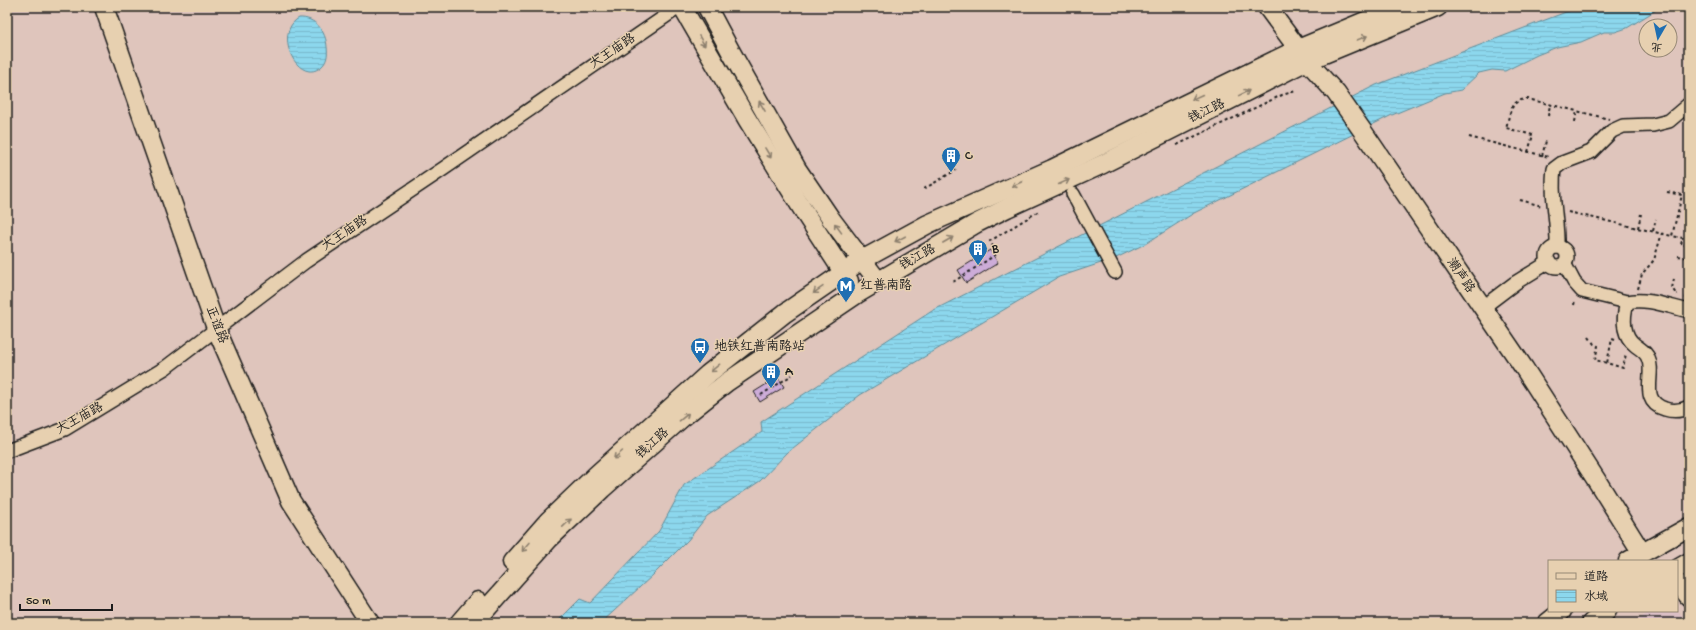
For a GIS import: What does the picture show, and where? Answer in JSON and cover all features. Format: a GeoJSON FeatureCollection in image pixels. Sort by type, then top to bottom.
{"type":"FeatureCollection","features":[{"type":"Feature","properties":{"kind":"main road","name":"正谊路"},"geometry":{"type":"LineString","coordinates":[[104,7],[216,328],[291,501],[370,623]]}},
{"type":"Feature","properties":{"kind":"main road"},"geometry":{"type":"LineString","coordinates":[[680,7],[786,183],[857,294]]}},
{"type":"Feature","properties":{"kind":"main road"},"geometry":{"type":"LineString","coordinates":[[707,7],[797,169],[878,281]]}},
{"type":"Feature","properties":{"kind":"main road","name":"潮声路"},"geometry":{"type":"LineString","coordinates":[[1267,7],[1303,55],[1336,93],[1524,368],[1598,481],[1635,557]]}},
{"type":"Feature","properties":{"kind":"main road","name":"钱江路"},"geometry":{"type":"LineString","coordinates":[[474,623],[549,540],[602,489],[683,417],[727,382],[857,294],[977,223],[1103,164],[1303,55],[1399,7]]}},
{"type":"Feature","properties":{"kind":"main road","name":"钱江路"},"geometry":{"type":"LineString","coordinates":[[459,623],[550,520],[595,476],[723,361],[785,313],[862,260],[928,224],[1303,55],[1438,7]]}},
{"type":"Feature","properties":{"kind":"main road"},"geometry":{"type":"LineString","coordinates":[[1635,557],[1689,527]]}},
{"type":"Feature","properties":{"kind":"main road"},"geometry":{"type":"LineString","coordinates":[[1678,568],[1689,562]]}},
{"type":"Feature","properties":{"kind":"main road"},"geometry":{"type":"LineString","coordinates":[[1678,583],[1689,597]]}},
{"type":"Feature","properties":{"kind":"main road"},"geometry":{"type":"LineString","coordinates":[[1547,623],[1561,612]]}},
{"type":"Feature","properties":{"kind":"main road"},"geometry":{"type":"LineString","coordinates":[[1591,623],[1606,612]]}},
{"type":"Feature","properties":{"kind":"street","name":"大王庙路"},"geometry":{"type":"LineString","coordinates":[[7,451],[65,429],[165,368],[306,260],[443,169],[680,7]]}},
{"type":"Feature","properties":{"kind":"street"},"geometry":{"type":"LineString","coordinates":[[1557,246],[1552,184],[1554,169],[1591,152],[1612,131],[1623,126],[1653,125],[1669,120],[1689,104]]}},
{"type":"Feature","properties":{"kind":"street"},"geometry":{"type":"LineString","coordinates":[[1073,194],[1115,272]]}},
{"type":"Feature","properties":{"kind":"street"},"geometry":{"type":"LineString","coordinates":[[1557,246],[1562,248],[1568,255],[1564,264],[1555,267],[1550,265],[1547,258],[1547,253],[1551,248],[1557,246]]}},
{"type":"Feature","properties":{"kind":"street"},"geometry":{"type":"LineString","coordinates":[[1482,308],[1515,283],[1549,262]]}},
{"type":"Feature","properties":{"kind":"street"},"geometry":{"type":"LineString","coordinates":[[1564,264],[1574,282],[1582,291],[1689,311]]}},
{"type":"Feature","properties":{"kind":"street"},"geometry":{"type":"LineString","coordinates":[[1630,301],[1624,314],[1624,326],[1631,344],[1643,350],[1649,358],[1651,367],[1648,385],[1654,402],[1660,408],[1668,410],[1676,411],[1689,407]]}},
{"type":"Feature","properties":{"kind":"path"},"geometry":{"type":"LineString","coordinates":[[1176,146],[1282,95],[1296,91]]}},
{"type":"Feature","properties":{"kind":"path"},"geometry":{"type":"LineString","coordinates":[[1528,152],[1533,135],[1506,128],[1511,110],[1516,102],[1521,99],[1609,119],[1623,126]]}},
{"type":"Feature","properties":{"kind":"path"},"geometry":{"type":"LineString","coordinates":[[1548,116],[1550,105]]}},
{"type":"Feature","properties":{"kind":"path"},"geometry":{"type":"LineString","coordinates":[[1575,122],[1577,111]]}},
{"type":"Feature","properties":{"kind":"path"},"geometry":{"type":"LineString","coordinates":[[1469,137],[1568,162]]}},
{"type":"Feature","properties":{"kind":"path"},"geometry":{"type":"LineString","coordinates":[[1689,140],[1689,159]]}},
{"type":"Feature","properties":{"kind":"path"},"geometry":{"type":"LineString","coordinates":[[1542,156],[1546,141]]}},
{"type":"Feature","properties":{"kind":"path"},"geometry":{"type":"LineString","coordinates":[[924,189],[956,170]]}},
{"type":"Feature","properties":{"kind":"path"},"geometry":{"type":"LineString","coordinates":[[1667,192],[1682,195],[1672,236]]}},
{"type":"Feature","properties":{"kind":"path"},"geometry":{"type":"LineString","coordinates":[[1520,200],[1683,238],[1681,244],[1689,246]]}},
{"type":"Feature","properties":{"kind":"path"},"geometry":{"type":"LineString","coordinates":[[953,282],[997,254],[990,241],[1045,208]]}},
{"type":"Feature","properties":{"kind":"path"},"geometry":{"type":"LineString","coordinates":[[1638,228],[1640,214]]}},
{"type":"Feature","properties":{"kind":"path"},"geometry":{"type":"LineString","coordinates":[[1653,231],[1656,219]]}},
{"type":"Feature","properties":{"kind":"path"},"geometry":{"type":"LineString","coordinates":[[1630,301],[1642,274],[1654,260],[1662,233]]}},
{"type":"Feature","properties":{"kind":"path"},"geometry":{"type":"LineString","coordinates":[[1678,256],[1689,258]]}},
{"type":"Feature","properties":{"kind":"path"},"geometry":{"type":"LineString","coordinates":[[1674,279],[1672,288],[1676,294],[1689,297]]}},
{"type":"Feature","properties":{"kind":"path"},"geometry":{"type":"LineString","coordinates":[[1686,341],[1689,330]]}},
{"type":"Feature","properties":{"kind":"path"},"geometry":{"type":"LineString","coordinates":[[1589,338],[1598,346],[1595,360],[1623,368],[1631,344],[1612,339],[1607,363]]}},
{"type":"Feature","properties":{"kind":"path"},"geometry":{"type":"LineString","coordinates":[[761,395],[792,375]]}},
{"type":"Feature","properties":{"kind":"shaded area"},"geometry":{"type":"Polygon","coordinates":[[[1650,612],[1678,612],[1687,623],[1634,623],[1650,612]]]}},
{"type":"Feature","properties":{"kind":"water"},"geometry":{"type":"Polygon","coordinates":[[[1579,7],[1661,7],[1643,18],[1638,18],[1638,21],[1627,28],[1615,32],[1604,32],[1581,42],[1557,47],[1505,71],[1492,70],[1479,73],[1461,90],[1445,93],[1392,115],[1194,213],[1145,244],[1116,258],[1059,277],[860,395],[788,452],[760,481],[707,516],[688,540],[601,623],[556,623],[580,599],[590,603],[659,531],[684,485],[762,432],[761,422],[932,311],[1376,85],[1579,7]]]}},
{"type":"Feature","properties":{"kind":"water"},"geometry":{"type":"Polygon","coordinates":[[[299,18],[310,20],[319,26],[326,41],[326,61],[321,67],[312,71],[304,69],[297,64],[291,55],[288,45],[288,35],[291,25],[299,18]]]}},
{"type":"Feature","properties":{"kind":"building","name":"B"},"geometry":{"type":"Polygon","coordinates":[[[990,250],[998,263],[966,283],[958,270],[990,250]]]}},
{"type":"Feature","properties":{"kind":"building","name":"A"},"geometry":{"type":"Polygon","coordinates":[[[778,377],[784,387],[760,402],[754,392],[778,377]]]}},
{"type":"Feature","properties":{"kind":"place","name":"C"},"geometry":{"type":"Point","coordinates":[951,173]}},
{"type":"Feature","properties":{"kind":"place","name":"B"},"geometry":{"type":"Point","coordinates":[978,266]}},
{"type":"Feature","properties":{"kind":"place","name":"红普南路"},"geometry":{"type":"Point","coordinates":[846,303]}},
{"type":"Feature","properties":{"kind":"place","name":"地铁红普南路站"},"geometry":{"type":"Point","coordinates":[700,364]}},
{"type":"Feature","properties":{"kind":"place","name":"A"},"geometry":{"type":"Point","coordinates":[771,389]}}]}
